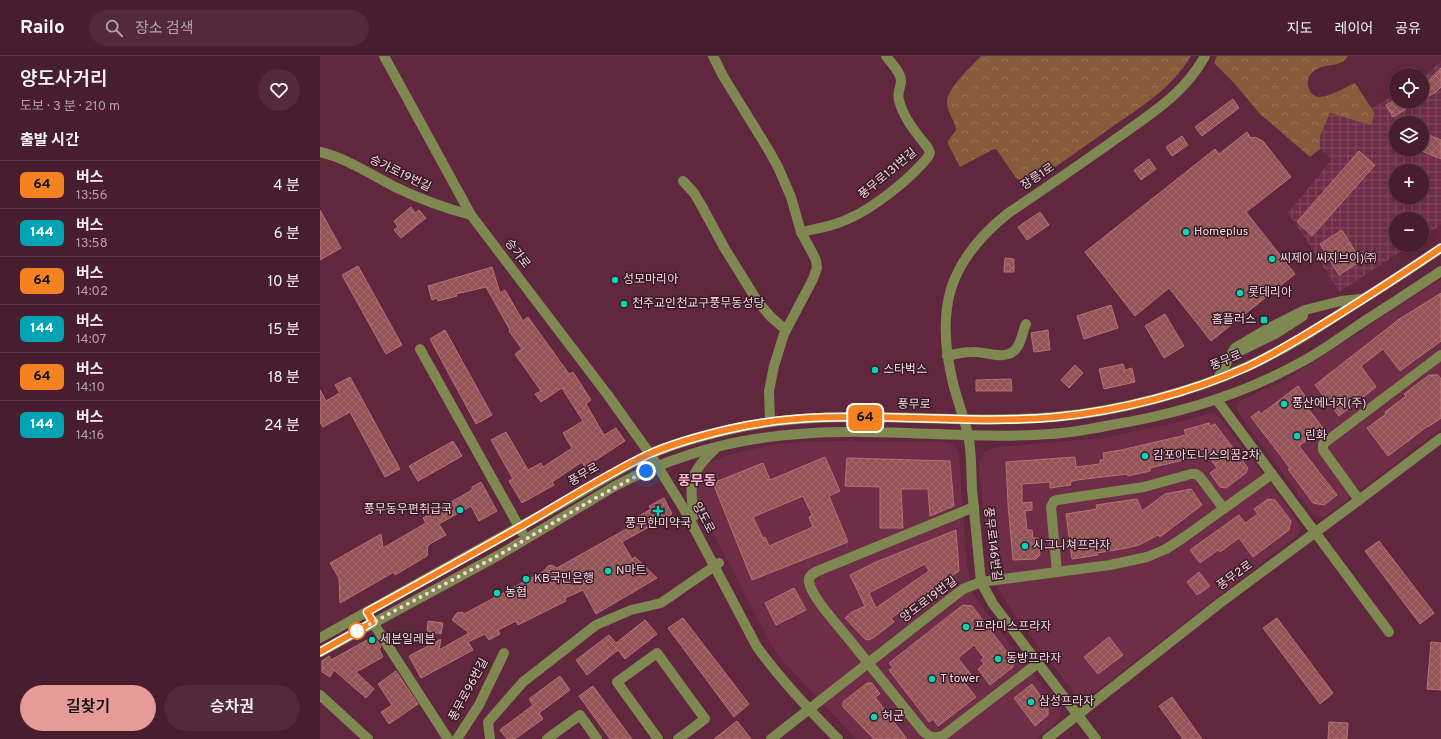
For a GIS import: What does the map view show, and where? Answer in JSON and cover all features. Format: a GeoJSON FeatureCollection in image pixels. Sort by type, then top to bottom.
{"type":"FeatureCollection","features":[{"type":"Feature","properties":{"kind":"street","name":"승가로"},"geometry":{"type":"LineString","coordinates":[[384,56],[471,215],[602,387],[650,454]]}},
{"type":"Feature","properties":{"kind":"street"},"geometry":{"type":"LineString","coordinates":[[713,56],[723,76],[778,167],[791,197],[801,232],[814,256],[817,268],[813,279],[786,330],[774,366],[769,403],[770,422]]}},
{"type":"Feature","properties":{"kind":"street","name":"풍무로131번길"},"geometry":{"type":"LineString","coordinates":[[801,232],[840,222],[856,215],[886,196],[928,157],[930,153],[906,118],[898,100],[901,81],[900,76],[886,56]]}},
{"type":"Feature","properties":{"kind":"street","name":"장릉1로"},"geometry":{"type":"LineString","coordinates":[[968,435],[947,356],[945,332],[949,293],[964,261],[972,248],[983,235],[1007,214],[1157,111],[1184,86],[1205,56]]}},
{"type":"Feature","properties":{"kind":"street","name":"승가로19번길"},"geometry":{"type":"LineString","coordinates":[[320,152],[350,164],[418,198],[471,215]]}},
{"type":"Feature","properties":{"kind":"street"},"geometry":{"type":"LineString","coordinates":[[683,181],[694,193],[725,249],[758,302],[771,317],[786,330]]}},
{"type":"Feature","properties":{"kind":"street","name":"풍무로"},"geometry":{"type":"LineString","coordinates":[[320,638],[519,528],[615,472],[650,454],[704,435],[732,428],[770,422],[813,418],[963,419],[1055,417],[1092,412],[1167,395],[1246,368],[1282,349],[1363,299],[1441,248]]}},
{"type":"Feature","properties":{"kind":"street"},"geometry":{"type":"LineString","coordinates":[[320,652],[499,555],[616,486],[660,465],[716,448],[770,436],[842,433],[968,435],[1051,434],[1140,420],[1217,400],[1261,382],[1305,360],[1441,271]]}},
{"type":"Feature","properties":{"kind":"street"},"geometry":{"type":"LineString","coordinates":[[1218,378],[1235,348],[1292,316],[1314,307],[1341,301],[1363,299]]}},
{"type":"Feature","properties":{"kind":"street"},"geometry":{"type":"LineString","coordinates":[[947,356],[970,352],[1000,355],[1012,353],[1019,345],[1026,324]]}},
{"type":"Feature","properties":{"kind":"street"},"geometry":{"type":"LineString","coordinates":[[420,349],[525,539]]}},
{"type":"Feature","properties":{"kind":"street"},"geometry":{"type":"LineString","coordinates":[[1359,500],[1323,450],[1323,444],[1439,359]]}},
{"type":"Feature","properties":{"kind":"street"},"geometry":{"type":"LineString","coordinates":[[1217,400],[1389,632]]}},
{"type":"Feature","properties":{"kind":"street","name":"풍무로146번길"},"geometry":{"type":"LineString","coordinates":[[968,435],[981,582],[994,604],[1096,739]]}},
{"type":"Feature","properties":{"kind":"street","name":"풍무2로"},"geometry":{"type":"LineString","coordinates":[[1047,739],[1227,598],[1441,438]]}},
{"type":"Feature","properties":{"kind":"street"},"geometry":{"type":"LineString","coordinates":[[694,516],[692,481],[697,468],[702,461],[716,448]]}},
{"type":"Feature","properties":{"kind":"street","name":"양도로"},"geometry":{"type":"LineString","coordinates":[[650,454],[660,465],[694,516],[716,565]]}},
{"type":"Feature","properties":{"kind":"street","name":"양도로"},"geometry":{"type":"LineString","coordinates":[[660,465],[763,645],[838,739]]}},
{"type":"Feature","properties":{"kind":"street"},"geometry":{"type":"LineString","coordinates":[[1057,572],[1051,508],[1054,501],[1144,487],[1191,474],[1196,474],[1200,477],[1224,509]]}},
{"type":"Feature","properties":{"kind":"street","name":"양도로19번길"},"geometry":{"type":"LineString","coordinates":[[771,739],[957,592],[981,582],[1129,562],[1157,554],[1183,538],[1272,474]]}},
{"type":"Feature","properties":{"kind":"street"},"geometry":{"type":"LineString","coordinates":[[974,507],[820,570],[811,575],[809,582],[817,598],[923,732],[935,739],[944,735],[1038,663]]}},
{"type":"Feature","properties":{"kind":"street"},"geometry":{"type":"LineString","coordinates":[[490,739],[488,722],[523,682],[596,625],[631,610],[661,603],[716,565]]}},
{"type":"Feature","properties":{"kind":"street"},"geometry":{"type":"LineString","coordinates":[[367,612],[448,739]]}},
{"type":"Feature","properties":{"kind":"street","name":"풍무로96번길"},"geometry":{"type":"LineString","coordinates":[[457,739],[478,705],[504,653]]}},
{"type":"Feature","properties":{"kind":"street"},"geometry":{"type":"LineString","coordinates":[[658,739],[617,682],[657,653],[705,719],[678,739]]}},
{"type":"Feature","properties":{"kind":"street"},"geometry":{"type":"LineString","coordinates":[[320,695],[368,739]]}},
{"type":"Feature","properties":{"kind":"street","name":"양도로"},"geometry":{"type":"LineString","coordinates":[[812,708],[846,739]]}},
{"type":"Feature","properties":{"kind":"street"},"geometry":{"type":"LineString","coordinates":[[547,739],[580,715],[597,739]]}},
{"type":"Feature","properties":{"kind":"shaded area"},"geometry":{"type":"Polygon","coordinates":[[[1441,61],[1441,225],[1429,233],[1429,212],[1389,212],[1389,252],[1400,252],[1339,292],[1288,213],[1332,159],[1320,149],[1320,137],[1330,113],[1371,124],[1374,112],[1372,108],[1389,98],[1389,108],[1429,108],[1429,72],[1441,61]]]}},
{"type":"Feature","properties":{"kind":"shaded area"},"geometry":{"type":"Polygon","coordinates":[[[1441,279],[1441,429],[1327,515],[1318,517],[1314,515],[1244,421],[1237,410],[1237,405],[1243,399],[1283,381],[1441,279]]]}},
{"type":"Feature","properties":{"kind":"shaded area"},"geometry":{"type":"Polygon","coordinates":[[[1211,413],[1219,417],[1288,507],[1299,525],[1300,530],[1298,535],[1095,692],[1082,698],[1078,697],[1012,611],[996,585],[990,564],[979,462],[985,452],[998,447],[1102,438],[1171,424],[1211,413]]]}},
{"type":"Feature","properties":{"kind":"shaded area"},"geometry":{"type":"Polygon","coordinates":[[[836,441],[947,442],[953,444],[957,449],[959,456],[967,567],[972,591],[1014,650],[1054,700],[1061,712],[1058,721],[1036,739],[856,739],[780,658],[773,648],[698,504],[695,493],[699,472],[709,463],[731,454],[770,445],[836,441]]]}},
{"type":"Feature","properties":{"kind":"green space"},"geometry":{"type":"Polygon","coordinates":[[[981,56],[1191,56],[1175,78],[1155,96],[1062,162],[1031,183],[1027,184],[1016,178],[997,150],[994,149],[960,167],[948,144],[948,141],[956,130],[947,107],[948,97],[960,78],[981,56]]]}},
{"type":"Feature","properties":{"kind":"green space"},"geometry":{"type":"Polygon","coordinates":[[[1217,56],[1348,56],[1341,63],[1322,67],[1313,72],[1310,75],[1308,86],[1311,93],[1322,97],[1355,83],[1374,112],[1371,125],[1330,113],[1320,136],[1320,149],[1310,157],[1260,114],[1234,83],[1214,63],[1217,56]]]}},
{"type":"Feature","properties":{"kind":"building"},"geometry":{"type":"Polygon","coordinates":[[[1441,68],[1441,87],[1429,96],[1429,80],[1441,68]]]}},
{"type":"Feature","properties":{"kind":"building"},"geometry":{"type":"Polygon","coordinates":[[[1233,99],[1239,108],[1202,136],[1195,127],[1233,99]]]}},
{"type":"Feature","properties":{"kind":"building"},"geometry":{"type":"Polygon","coordinates":[[[1389,103],[1389,108],[1408,108],[1392,116],[1386,105],[1389,103]]]}},
{"type":"Feature","properties":{"kind":"building","name":"Homeplus"},"geometry":{"type":"Polygon","coordinates":[[[1247,132],[1251,138],[1255,137],[1263,141],[1291,177],[1246,212],[1295,274],[1211,341],[1169,288],[1135,316],[1085,252],[1215,149],[1219,154],[1247,132]]]}},
{"type":"Feature","properties":{"kind":"building"},"geometry":{"type":"Polygon","coordinates":[[[1429,135],[1441,140],[1441,159],[1429,154],[1429,135]]]}},
{"type":"Feature","properties":{"kind":"building"},"geometry":{"type":"Polygon","coordinates":[[[1182,136],[1188,145],[1172,156],[1166,147],[1182,136]]]}},
{"type":"Feature","properties":{"kind":"building"},"geometry":{"type":"Polygon","coordinates":[[[1359,151],[1375,165],[1312,236],[1297,222],[1359,151]]]}},
{"type":"Feature","properties":{"kind":"building"},"geometry":{"type":"Polygon","coordinates":[[[1149,159],[1156,169],[1141,180],[1134,170],[1149,159]]]}},
{"type":"Feature","properties":{"kind":"building"},"geometry":{"type":"Polygon","coordinates":[[[411,207],[415,213],[419,210],[426,218],[401,238],[394,230],[398,227],[394,221],[411,207]]]}},
{"type":"Feature","properties":{"kind":"building"},"geometry":{"type":"Polygon","coordinates":[[[320,210],[341,248],[320,260],[320,210]]]}},
{"type":"Feature","properties":{"kind":"building"},"geometry":{"type":"Polygon","coordinates":[[[1040,212],[1049,225],[1027,240],[1018,227],[1040,212]]]}},
{"type":"Feature","properties":{"kind":"building"},"geometry":{"type":"Polygon","coordinates":[[[1342,230],[1361,261],[1339,275],[1320,244],[1342,230]]]}},
{"type":"Feature","properties":{"kind":"building"},"geometry":{"type":"Polygon","coordinates":[[[1005,258],[1014,259],[1014,272],[1004,272],[1005,258]]]}},
{"type":"Feature","properties":{"kind":"building"},"geometry":{"type":"Polygon","coordinates":[[[358,266],[402,345],[386,354],[342,275],[358,266]]]}},
{"type":"Feature","properties":{"kind":"building"},"geometry":{"type":"Polygon","coordinates":[[[492,267],[500,293],[505,290],[523,321],[528,317],[569,374],[573,372],[591,400],[586,404],[604,435],[616,428],[625,441],[585,467],[582,462],[552,482],[554,485],[522,503],[509,481],[513,479],[491,440],[506,432],[528,470],[541,463],[543,467],[572,448],[563,433],[583,421],[562,388],[541,402],[535,394],[541,391],[515,354],[522,349],[509,331],[510,330],[486,287],[456,294],[457,296],[438,301],[437,298],[432,300],[428,286],[492,267]]]}},
{"type":"Feature","properties":{"kind":"building"},"geometry":{"type":"Polygon","coordinates":[[[1441,293],[1441,341],[1400,371],[1383,349],[1361,366],[1376,387],[1339,416],[1315,385],[1398,320],[1441,293]]]}},
{"type":"Feature","properties":{"kind":"building"},"geometry":{"type":"Polygon","coordinates":[[[1111,305],[1118,328],[1084,339],[1077,316],[1111,305]]]}},
{"type":"Feature","properties":{"kind":"building"},"geometry":{"type":"Polygon","coordinates":[[[1165,314],[1184,346],[1164,358],[1145,326],[1165,314]]]}},
{"type":"Feature","properties":{"kind":"building"},"geometry":{"type":"Polygon","coordinates":[[[445,330],[492,415],[476,424],[430,339],[445,330]]]}},
{"type":"Feature","properties":{"kind":"building"},"geometry":{"type":"Polygon","coordinates":[[[1048,330],[1050,350],[1034,352],[1031,333],[1048,330]]]}},
{"type":"Feature","properties":{"kind":"building"},"geometry":{"type":"Polygon","coordinates":[[[1123,364],[1125,370],[1132,368],[1135,382],[1104,389],[1099,369],[1123,364]]]}},
{"type":"Feature","properties":{"kind":"building"},"geometry":{"type":"Polygon","coordinates":[[[1075,365],[1083,373],[1069,388],[1061,380],[1075,365]]]}},
{"type":"Feature","properties":{"kind":"building"},"geometry":{"type":"Polygon","coordinates":[[[1429,375],[1438,375],[1441,379],[1441,418],[1388,456],[1367,428],[1386,414],[1385,412],[1406,396],[1404,394],[1429,375]]]}},
{"type":"Feature","properties":{"kind":"building"},"geometry":{"type":"Polygon","coordinates":[[[350,377],[400,469],[385,477],[350,412],[323,427],[320,422],[320,390],[326,401],[340,393],[335,385],[350,377]]]}},
{"type":"Feature","properties":{"kind":"building"},"geometry":{"type":"Polygon","coordinates":[[[1011,379],[1012,391],[976,391],[976,380],[1011,379]]]}},
{"type":"Feature","properties":{"kind":"building"},"geometry":{"type":"Polygon","coordinates":[[[1298,386],[1305,396],[1301,399],[1323,428],[1299,446],[1337,495],[1324,505],[1313,503],[1288,469],[1290,468],[1251,417],[1259,411],[1261,414],[1298,386]]]}},
{"type":"Feature","properties":{"kind":"building"},"geometry":{"type":"Polygon","coordinates":[[[1209,423],[1210,426],[1215,424],[1248,468],[1246,473],[1226,488],[1220,487],[1210,473],[1217,468],[1203,449],[1186,454],[1188,459],[1150,468],[1150,471],[1128,476],[1127,474],[1077,480],[1070,482],[1071,485],[1050,488],[1050,482],[1022,484],[1022,503],[1032,502],[1032,510],[1025,511],[1027,530],[1032,530],[1033,538],[1038,538],[1040,555],[1036,559],[1013,560],[1006,462],[1075,457],[1076,467],[1100,464],[1100,460],[1104,460],[1103,453],[1186,435],[1184,430],[1209,423]]]}},
{"type":"Feature","properties":{"kind":"building"},"geometry":{"type":"Polygon","coordinates":[[[453,441],[462,456],[418,481],[409,466],[453,441]]]}},
{"type":"Feature","properties":{"kind":"building"},"geometry":{"type":"Polygon","coordinates":[[[825,457],[840,491],[829,496],[848,542],[752,580],[713,483],[763,463],[770,480],[825,457]],[[803,496],[753,517],[763,538],[765,537],[769,546],[813,527],[809,517],[812,515],[803,496]]]}},
{"type":"Feature","properties":{"kind":"building"},"geometry":{"type":"Polygon","coordinates":[[[847,458],[950,461],[954,506],[930,516],[928,489],[901,489],[903,528],[880,528],[880,487],[845,486],[847,458]]]}},
{"type":"Feature","properties":{"kind":"building"},"geometry":{"type":"Polygon","coordinates":[[[481,482],[497,511],[479,521],[471,506],[439,524],[446,535],[428,545],[427,556],[395,575],[394,572],[340,603],[339,578],[330,563],[381,534],[383,548],[426,523],[423,518],[472,490],[472,487],[481,482]]]}},
{"type":"Feature","properties":{"kind":"building"},"geometry":{"type":"Polygon","coordinates":[[[1191,489],[1202,505],[1160,537],[1158,535],[1139,545],[1127,548],[1072,559],[1066,514],[1097,509],[1096,505],[1137,499],[1142,511],[1165,494],[1191,489]]]}},
{"type":"Feature","properties":{"kind":"building"},"geometry":{"type":"Polygon","coordinates":[[[664,498],[672,514],[622,542],[632,559],[635,557],[657,578],[596,614],[583,590],[565,598],[566,601],[518,625],[516,621],[498,630],[500,634],[489,640],[485,634],[468,642],[473,650],[421,678],[409,656],[441,639],[439,650],[469,633],[452,620],[457,613],[462,612],[464,614],[544,571],[548,566],[551,565],[557,568],[628,528],[625,524],[651,509],[649,506],[664,498]]]}},
{"type":"Feature","properties":{"kind":"building"},"geometry":{"type":"Polygon","coordinates":[[[1268,499],[1275,500],[1291,521],[1289,530],[1253,557],[1239,538],[1220,552],[1218,550],[1200,563],[1190,550],[1239,515],[1245,523],[1258,514],[1254,509],[1268,499]]]}},
{"type":"Feature","properties":{"kind":"building"},"geometry":{"type":"Polygon","coordinates":[[[956,530],[959,571],[891,618],[894,622],[869,640],[865,639],[845,618],[852,612],[865,606],[850,575],[876,562],[956,530]],[[925,564],[869,593],[876,608],[929,571],[925,564]]]}},
{"type":"Feature","properties":{"kind":"building"},"geometry":{"type":"Polygon","coordinates":[[[1379,541],[1434,613],[1420,624],[1365,551],[1379,541]]]}},
{"type":"Feature","properties":{"kind":"building"},"geometry":{"type":"Polygon","coordinates":[[[1199,572],[1210,586],[1197,595],[1187,582],[1199,572]]]}},
{"type":"Feature","properties":{"kind":"building"},"geometry":{"type":"Polygon","coordinates":[[[794,588],[806,610],[776,625],[765,603],[794,588]]]}},
{"type":"Feature","properties":{"kind":"building","name":"T tower"},"geometry":{"type":"Polygon","coordinates":[[[963,605],[972,606],[1013,660],[1013,667],[990,685],[978,669],[984,664],[981,660],[984,658],[974,645],[958,658],[972,676],[964,682],[976,697],[938,726],[933,719],[929,722],[889,670],[893,668],[889,663],[963,605]]]}},
{"type":"Feature","properties":{"kind":"building"},"geometry":{"type":"Polygon","coordinates":[[[683,618],[749,704],[734,717],[668,628],[683,618]]]}},
{"type":"Feature","properties":{"kind":"building"},"geometry":{"type":"Polygon","coordinates":[[[1277,618],[1333,693],[1320,704],[1263,628],[1277,618]]]}},
{"type":"Feature","properties":{"kind":"building"},"geometry":{"type":"Polygon","coordinates":[[[645,620],[657,634],[625,659],[618,650],[587,675],[576,660],[609,635],[616,643],[645,620]]]}},
{"type":"Feature","properties":{"kind":"building"},"geometry":{"type":"Polygon","coordinates":[[[428,621],[443,623],[441,634],[427,631],[428,621]]]}},
{"type":"Feature","properties":{"kind":"building"},"geometry":{"type":"Polygon","coordinates":[[[374,636],[381,647],[379,649],[383,657],[356,672],[374,689],[366,698],[334,670],[330,677],[322,672],[322,661],[329,656],[331,660],[374,636]]]}},
{"type":"Feature","properties":{"kind":"building"},"geometry":{"type":"Polygon","coordinates":[[[1109,637],[1123,655],[1098,674],[1084,657],[1109,637]]]}},
{"type":"Feature","properties":{"kind":"building"},"geometry":{"type":"Polygon","coordinates":[[[1431,642],[1441,643],[1441,690],[1427,689],[1431,642]]]}},
{"type":"Feature","properties":{"kind":"building"},"geometry":{"type":"Polygon","coordinates":[[[396,671],[418,704],[389,724],[381,712],[392,705],[378,684],[396,671]]]}},
{"type":"Feature","properties":{"kind":"building"},"geometry":{"type":"Polygon","coordinates":[[[560,676],[570,690],[539,713],[543,719],[515,739],[507,739],[500,730],[533,705],[529,699],[560,676]]]}},
{"type":"Feature","properties":{"kind":"building"},"geometry":{"type":"Polygon","coordinates":[[[867,683],[872,683],[880,694],[875,697],[907,739],[874,739],[843,707],[843,702],[867,683]]]}},
{"type":"Feature","properties":{"kind":"building","name":"삼성프라자"},"geometry":{"type":"Polygon","coordinates":[[[1032,684],[1048,706],[1048,715],[1035,726],[1014,698],[1032,684]]]}},
{"type":"Feature","properties":{"kind":"building"},"geometry":{"type":"Polygon","coordinates":[[[593,686],[632,739],[610,739],[579,696],[593,686]]]}},
{"type":"Feature","properties":{"kind":"building"},"geometry":{"type":"Polygon","coordinates":[[[1172,697],[1202,739],[1183,739],[1159,706],[1172,697]]]}},
{"type":"Feature","properties":{"kind":"building"},"geometry":{"type":"Polygon","coordinates":[[[737,721],[751,739],[714,739],[737,721]]]}},
{"type":"Feature","properties":{"kind":"building"},"geometry":{"type":"Polygon","coordinates":[[[1329,722],[1348,723],[1347,739],[1328,739],[1329,722]]]}},
{"type":"Feature","properties":{"kind":"bus line","name":"64"},"geometry":{"type":"LineString","coordinates":[[320,652],[373,622],[367,612],[519,528],[615,472],[650,454],[704,435],[732,428],[786,420],[881,417],[1005,419],[1055,417],[1092,412],[1167,395],[1210,382],[1246,368],[1273,354],[1322,325],[1441,248]]}},
{"type":"Feature","properties":{"kind":"place","name":"Homeplus"},"geometry":{"type":"Point","coordinates":[1186,232]}},
{"type":"Feature","properties":{"kind":"place","name":"씨제이 씨지브이)㈜"},"geometry":{"type":"Point","coordinates":[1272,259]}},
{"type":"Feature","properties":{"kind":"place","name":"성모마리아"},"geometry":{"type":"Point","coordinates":[615,280]}},
{"type":"Feature","properties":{"kind":"place","name":"롯데리아"},"geometry":{"type":"Point","coordinates":[1240,293]}},
{"type":"Feature","properties":{"kind":"place","name":"천주교인천교구풍무동성당"},"geometry":{"type":"Point","coordinates":[624,304]}},
{"type":"Feature","properties":{"kind":"place","name":"홈플러스"},"geometry":{"type":"Point","coordinates":[1264,320]}},
{"type":"Feature","properties":{"kind":"place","name":"스타벅스"},"geometry":{"type":"Point","coordinates":[875,370]}},
{"type":"Feature","properties":{"kind":"place","name":"풍산에너지(주)"},"geometry":{"type":"Point","coordinates":[1284,404]}},
{"type":"Feature","properties":{"kind":"place","name":"린화"},"geometry":{"type":"Point","coordinates":[1297,436]}},
{"type":"Feature","properties":{"kind":"place","name":"김포아도니스의꿈2차"},"geometry":{"type":"Point","coordinates":[1145,456]}},
{"type":"Feature","properties":{"kind":"place","name":"풍무동우편취급국"},"geometry":{"type":"Point","coordinates":[460,510]}},
{"type":"Feature","properties":{"kind":"place","name":"풍무한미약국"},"geometry":{"type":"Point","coordinates":[658,511]}},
{"type":"Feature","properties":{"kind":"place","name":"시그니쳐프라자"},"geometry":{"type":"Point","coordinates":[1025,546]}},
{"type":"Feature","properties":{"kind":"place","name":"N마트"},"geometry":{"type":"Point","coordinates":[608,571]}},
{"type":"Feature","properties":{"kind":"place","name":"KB국민은행"},"geometry":{"type":"Point","coordinates":[526,579]}},
{"type":"Feature","properties":{"kind":"place","name":"농협"},"geometry":{"type":"Point","coordinates":[497,593]}},
{"type":"Feature","properties":{"kind":"place","name":"프라미스프라자"},"geometry":{"type":"Point","coordinates":[966,627]}},
{"type":"Feature","properties":{"kind":"place","name":"세븐일레븐"},"geometry":{"type":"Point","coordinates":[372,640]}},
{"type":"Feature","properties":{"kind":"place","name":"동방프라자"},"geometry":{"type":"Point","coordinates":[998,659]}},
{"type":"Feature","properties":{"kind":"place","name":"T tower"},"geometry":{"type":"Point","coordinates":[932,679]}},
{"type":"Feature","properties":{"kind":"place","name":"삼성프라자"},"geometry":{"type":"Point","coordinates":[1031,702]}},
{"type":"Feature","properties":{"kind":"place","name":"허군"},"geometry":{"type":"Point","coordinates":[874,717]}},
{"type":"Feature","properties":{"kind":"district","name":"풍무동"},"geometry":{"type":"Point","coordinates":[697,481]}},
{"type":"Feature","properties":{"kind":"route"},"geometry":{"type":"LineString","coordinates":[[357,631],[499,555],[592,500],[646,471]]}}]}
